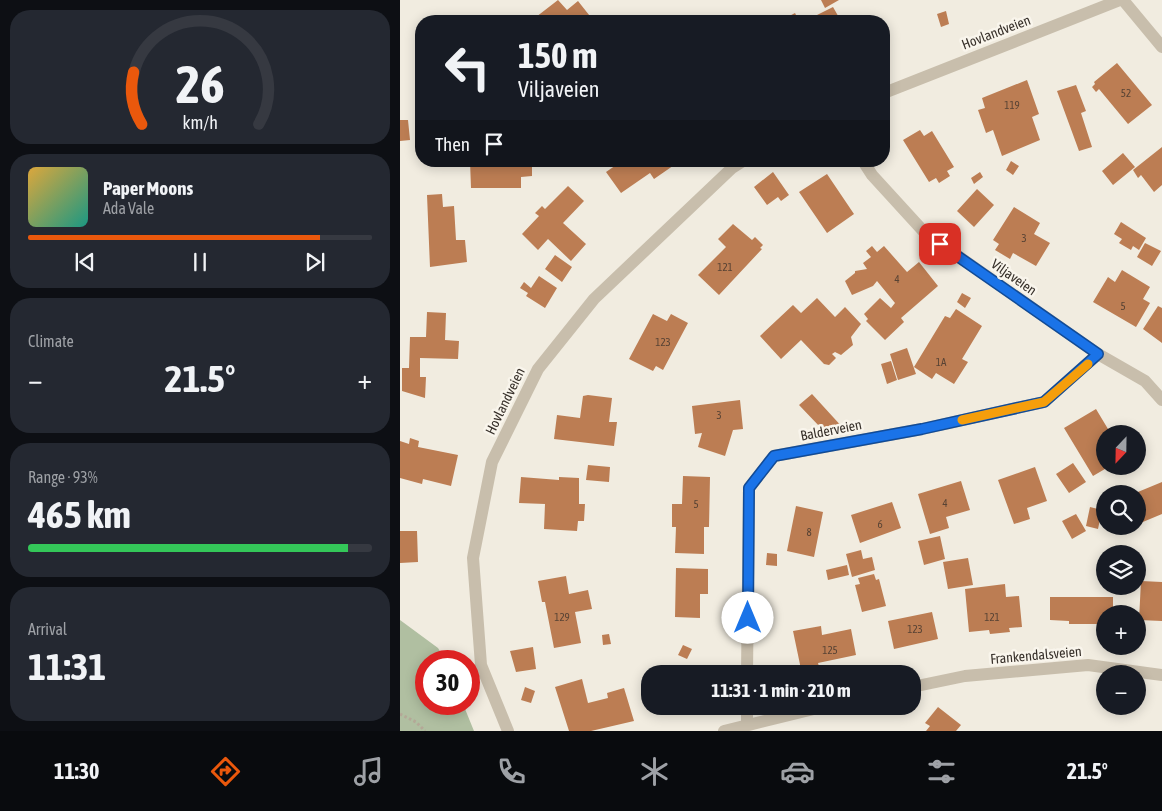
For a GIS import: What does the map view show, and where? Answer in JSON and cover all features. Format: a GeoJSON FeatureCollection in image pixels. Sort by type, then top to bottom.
{"type":"FeatureCollection","features":[{"type":"Feature","properties":{"kind":"street"},"geometry":{"type":"LineString","coordinates":[[1121,0],[1162,47]]}},
{"type":"Feature","properties":{"kind":"street","name":"Hovlandveien"},"geometry":{"type":"LineString","coordinates":[[890,91],[1121,0]]}},
{"type":"Feature","properties":{"kind":"street","name":"Hovlandveien"},"geometry":{"type":"LineString","coordinates":[[508,731],[481,665],[473,558],[492,462],[538,369],[594,299],[734,167]]}},
{"type":"Feature","properties":{"kind":"street","name":"Viljaveien"},"geometry":{"type":"LineString","coordinates":[[867,167],[924,233],[1098,354],[1145,381],[1162,400]]}},
{"type":"Feature","properties":{"kind":"street","name":"Balderveien"},"geometry":{"type":"LineString","coordinates":[[747,665],[749,488],[774,456],[922,429],[1044,402],[1098,354]]}},
{"type":"Feature","properties":{"kind":"street","name":"Frankendalsveien"},"geometry":{"type":"LineString","coordinates":[[921,685],[965,676],[1088,665],[1162,675]]}},
{"type":"Feature","properties":{"kind":"street"},"geometry":{"type":"LineString","coordinates":[[747,715],[747,724]]}},
{"type":"Feature","properties":{"kind":"street"},"geometry":{"type":"LineString","coordinates":[[724,731],[786,715]]}},
{"type":"Feature","properties":{"kind":"path"},"geometry":{"type":"LineString","coordinates":[[400,714],[416,722],[425,731]]}},
{"type":"Feature","properties":{"kind":"green space"},"geometry":{"type":"Polygon","coordinates":[[[400,620],[439,650],[415,650],[415,715],[467,715],[474,731],[400,731],[400,620]]]}},
{"type":"Feature","properties":{"kind":"building"},"geometry":{"type":"Polygon","coordinates":[[[558,0],[567,10],[578,1],[589,15],[539,15],[558,0]]]}},
{"type":"Feature","properties":{"kind":"building"},"geometry":{"type":"Polygon","coordinates":[[[821,0],[839,0],[825,8],[821,0]]]}},
{"type":"Feature","properties":{"kind":"building"},"geometry":{"type":"Polygon","coordinates":[[[833,7],[838,15],[817,15],[833,7]]]}},
{"type":"Feature","properties":{"kind":"building"},"geometry":{"type":"Polygon","coordinates":[[[946,11],[949,24],[941,27],[937,14],[946,11]]]}},
{"type":"Feature","properties":{"kind":"building"},"geometry":{"type":"Polygon","coordinates":[[[1117,63],[1152,105],[1128,124],[1099,89],[1096,92],[1092,87],[1095,84],[1094,82],[1117,63]]]}},
{"type":"Feature","properties":{"kind":"building"},"geometry":{"type":"Polygon","coordinates":[[[1027,80],[1039,114],[1032,117],[1040,140],[1002,156],[993,130],[986,133],[978,110],[985,108],[982,98],[1027,80]]]}},
{"type":"Feature","properties":{"kind":"building"},"geometry":{"type":"Polygon","coordinates":[[[1076,85],[1086,111],[1081,113],[1092,147],[1079,151],[1057,91],[1076,85]]]}},
{"type":"Feature","properties":{"kind":"building"},"geometry":{"type":"Polygon","coordinates":[[[400,120],[408,120],[410,140],[400,141],[400,120]]]}},
{"type":"Feature","properties":{"kind":"building"},"geometry":{"type":"Polygon","coordinates":[[[920,130],[924,136],[932,131],[954,167],[947,171],[950,176],[939,183],[936,178],[929,182],[903,140],[920,130]]]}},
{"type":"Feature","properties":{"kind":"building"},"geometry":{"type":"Polygon","coordinates":[[[1162,147],[1162,185],[1154,192],[1141,175],[1138,178],[1133,170],[1162,147]]]}},
{"type":"Feature","properties":{"kind":"building"},"geometry":{"type":"Polygon","coordinates":[[[1123,153],[1135,167],[1113,185],[1102,171],[1123,153]]]}},
{"type":"Feature","properties":{"kind":"building"},"geometry":{"type":"Polygon","coordinates":[[[1011,161],[1019,166],[1013,175],[1006,170],[1011,161]]]}},
{"type":"Feature","properties":{"kind":"building"},"geometry":{"type":"Polygon","coordinates":[[[470,167],[532,167],[532,176],[521,177],[521,188],[471,188],[470,167]]]}},
{"type":"Feature","properties":{"kind":"building"},"geometry":{"type":"Polygon","coordinates":[[[613,167],[671,167],[654,179],[650,173],[621,193],[606,172],[613,167]]]}},
{"type":"Feature","properties":{"kind":"building"},"geometry":{"type":"Polygon","coordinates":[[[773,172],[789,195],[781,201],[778,197],[767,205],[754,187],[773,172]]]}},
{"type":"Feature","properties":{"kind":"building"},"geometry":{"type":"Polygon","coordinates":[[[980,172],[983,177],[974,184],[971,178],[980,172]]]}},
{"type":"Feature","properties":{"kind":"building"},"geometry":{"type":"Polygon","coordinates":[[[827,174],[854,214],[827,233],[799,192],[827,174]]]}},
{"type":"Feature","properties":{"kind":"building"},"geometry":{"type":"Polygon","coordinates":[[[568,186],[584,201],[563,223],[586,244],[571,261],[548,239],[538,250],[522,234],[539,216],[535,213],[542,206],[545,209],[568,186]]]}},
{"type":"Feature","properties":{"kind":"building"},"geometry":{"type":"Polygon","coordinates":[[[977,189],[994,205],[974,227],[957,211],[977,189]]]}},
{"type":"Feature","properties":{"kind":"building"},"geometry":{"type":"Polygon","coordinates":[[[442,194],[443,207],[454,206],[456,240],[465,240],[467,262],[430,267],[427,195],[442,194]]]}},
{"type":"Feature","properties":{"kind":"building"},"geometry":{"type":"Polygon","coordinates":[[[1014,207],[1040,223],[1034,234],[1050,243],[1036,266],[1013,253],[1010,259],[995,250],[999,244],[993,240],[1014,207]]]}},
{"type":"Feature","properties":{"kind":"building"},"geometry":{"type":"Polygon","coordinates":[[[1121,222],[1146,238],[1139,250],[1133,246],[1131,250],[1119,243],[1122,239],[1114,234],[1121,222]]]}},
{"type":"Feature","properties":{"kind":"building"},"geometry":{"type":"Polygon","coordinates":[[[733,224],[752,240],[755,237],[763,245],[760,248],[762,249],[719,295],[698,275],[726,247],[718,239],[733,224]]]}},
{"type":"Feature","properties":{"kind":"building"},"geometry":{"type":"Polygon","coordinates":[[[1145,243],[1161,251],[1152,266],[1137,257],[1145,243]]]}},
{"type":"Feature","properties":{"kind":"building"},"geometry":{"type":"Polygon","coordinates":[[[872,246],[877,252],[884,246],[907,272],[919,262],[938,286],[901,318],[904,322],[885,340],[866,321],[868,319],[864,314],[880,298],[891,308],[895,303],[877,281],[873,286],[852,295],[845,281],[855,271],[867,269],[863,263],[871,257],[866,251],[872,246]]]}},
{"type":"Feature","properties":{"kind":"building"},"geometry":{"type":"Polygon","coordinates":[[[555,255],[572,267],[562,282],[545,269],[555,255]]]}},
{"type":"Feature","properties":{"kind":"building"},"geometry":{"type":"Polygon","coordinates":[[[1122,270],[1150,287],[1143,299],[1150,303],[1136,327],[1093,302],[1108,277],[1115,282],[1122,270]]]}},
{"type":"Feature","properties":{"kind":"building"},"geometry":{"type":"Polygon","coordinates":[[[539,276],[557,288],[545,308],[526,296],[528,293],[520,288],[524,282],[531,288],[539,276]]]}},
{"type":"Feature","properties":{"kind":"building"},"geometry":{"type":"Polygon","coordinates":[[[962,293],[971,298],[965,308],[957,302],[962,293]]]}},
{"type":"Feature","properties":{"kind":"building"},"geometry":{"type":"Polygon","coordinates":[[[817,298],[835,317],[845,307],[861,324],[851,337],[853,345],[841,355],[835,352],[832,354],[836,358],[829,365],[824,364],[801,340],[781,359],[760,336],[793,305],[801,313],[817,298]]]}},
{"type":"Feature","properties":{"kind":"building"},"geometry":{"type":"Polygon","coordinates":[[[1158,306],[1162,308],[1162,343],[1143,329],[1158,306]]]}},
{"type":"Feature","properties":{"kind":"building"},"geometry":{"type":"Polygon","coordinates":[[[956,309],[982,326],[962,359],[968,362],[954,384],[936,373],[932,379],[914,367],[945,316],[950,318],[956,309]]]}},
{"type":"Feature","properties":{"kind":"building"},"geometry":{"type":"Polygon","coordinates":[[[427,312],[446,313],[445,340],[459,341],[458,359],[420,358],[420,377],[426,377],[425,398],[402,391],[402,368],[409,368],[410,337],[426,337],[427,312]]]}},
{"type":"Feature","properties":{"kind":"building"},"geometry":{"type":"Polygon","coordinates":[[[653,314],[667,321],[671,314],[688,323],[663,370],[656,366],[653,371],[629,359],[653,314]]]}},
{"type":"Feature","properties":{"kind":"building"},"geometry":{"type":"Polygon","coordinates":[[[907,348],[916,374],[898,380],[890,354],[907,348]]]}},
{"type":"Feature","properties":{"kind":"building"},"geometry":{"type":"Polygon","coordinates":[[[891,361],[897,380],[887,384],[881,364],[891,361]]]}},
{"type":"Feature","properties":{"kind":"building"},"geometry":{"type":"Polygon","coordinates":[[[812,394],[844,429],[822,429],[799,405],[812,394]]]}},
{"type":"Feature","properties":{"kind":"building"},"geometry":{"type":"Polygon","coordinates":[[[583,396],[612,398],[609,422],[617,422],[614,446],[554,439],[557,415],[580,418],[583,396]]]}},
{"type":"Feature","properties":{"kind":"building"},"geometry":{"type":"Polygon","coordinates":[[[740,400],[743,429],[733,430],[725,456],[698,447],[702,433],[695,434],[692,406],[740,400]]]}},
{"type":"Feature","properties":{"kind":"building"},"geometry":{"type":"Polygon","coordinates":[[[1096,409],[1106,425],[1096,425],[1096,474],[1093,476],[1064,428],[1096,409]]]}},
{"type":"Feature","properties":{"kind":"building"},"geometry":{"type":"Polygon","coordinates":[[[410,438],[419,441],[418,447],[458,455],[451,486],[423,479],[422,484],[400,478],[400,441],[409,444],[410,438]]]}},
{"type":"Feature","properties":{"kind":"building"},"geometry":{"type":"Polygon","coordinates":[[[1073,463],[1086,482],[1069,493],[1056,474],[1073,463]]]}},
{"type":"Feature","properties":{"kind":"building"},"geometry":{"type":"Polygon","coordinates":[[[588,465],[610,467],[609,482],[586,480],[588,465]]]}},
{"type":"Feature","properties":{"kind":"building"},"geometry":{"type":"Polygon","coordinates":[[[1035,467],[1047,501],[1027,508],[1030,519],[1014,524],[998,480],[1035,467]]]}},
{"type":"Feature","properties":{"kind":"building"},"geometry":{"type":"Polygon","coordinates":[[[683,476],[710,477],[709,527],[704,527],[704,554],[675,553],[676,527],[672,527],[672,504],[682,504],[683,476]]]}},
{"type":"Feature","properties":{"kind":"building"},"geometry":{"type":"Polygon","coordinates":[[[521,477],[559,480],[559,477],[579,478],[579,504],[585,504],[584,521],[578,521],[577,531],[544,529],[545,504],[519,503],[521,477]]]}},
{"type":"Feature","properties":{"kind":"building"},"geometry":{"type":"Polygon","coordinates":[[[961,481],[970,510],[946,517],[949,528],[930,534],[918,494],[961,481]]]}},
{"type":"Feature","properties":{"kind":"building"},"geometry":{"type":"Polygon","coordinates":[[[1162,482],[1162,514],[1146,521],[1146,489],[1162,482]]]}},
{"type":"Feature","properties":{"kind":"building"},"geometry":{"type":"Polygon","coordinates":[[[892,502],[901,528],[860,543],[851,515],[892,502]]]}},
{"type":"Feature","properties":{"kind":"building"},"geometry":{"type":"Polygon","coordinates":[[[796,506],[823,512],[814,557],[787,551],[796,506]]]}},
{"type":"Feature","properties":{"kind":"building"},"geometry":{"type":"Polygon","coordinates":[[[1090,507],[1096,508],[1096,528],[1086,526],[1090,507]]]}},
{"type":"Feature","properties":{"kind":"building"},"geometry":{"type":"Polygon","coordinates":[[[1076,514],[1086,531],[1072,539],[1062,521],[1076,514]]]}},
{"type":"Feature","properties":{"kind":"building"},"geometry":{"type":"Polygon","coordinates":[[[400,531],[417,531],[418,562],[400,563],[400,531]]]}},
{"type":"Feature","properties":{"kind":"building"},"geometry":{"type":"Polygon","coordinates":[[[940,536],[945,559],[924,565],[918,541],[940,536]]]}},
{"type":"Feature","properties":{"kind":"building"},"geometry":{"type":"Polygon","coordinates":[[[861,550],[863,559],[872,557],[875,570],[852,577],[846,554],[861,550]]]}},
{"type":"Feature","properties":{"kind":"building"},"geometry":{"type":"Polygon","coordinates":[[[767,553],[777,554],[777,566],[766,565],[767,553]]]}},
{"type":"Feature","properties":{"kind":"building"},"geometry":{"type":"Polygon","coordinates":[[[968,558],[973,585],[948,589],[943,562],[968,558]]]}},
{"type":"Feature","properties":{"kind":"building"},"geometry":{"type":"Polygon","coordinates":[[[847,565],[849,575],[828,580],[826,570],[847,565]]]}},
{"type":"Feature","properties":{"kind":"building"},"geometry":{"type":"Polygon","coordinates":[[[676,568],[708,569],[708,594],[700,594],[700,618],[675,617],[676,568]]]}},
{"type":"Feature","properties":{"kind":"building"},"geometry":{"type":"Polygon","coordinates":[[[874,574],[876,580],[879,579],[886,606],[862,612],[855,585],[860,584],[858,578],[874,574]]]}},
{"type":"Feature","properties":{"kind":"building"},"geometry":{"type":"Polygon","coordinates":[[[566,576],[569,594],[588,590],[592,609],[575,612],[581,643],[554,648],[545,602],[542,602],[538,581],[566,576]]]}},
{"type":"Feature","properties":{"kind":"building"},"geometry":{"type":"Polygon","coordinates":[[[1146,581],[1162,582],[1162,621],[1146,620],[1146,605],[1140,605],[1140,595],[1146,595],[1146,581]]]}},
{"type":"Feature","properties":{"kind":"building"},"geometry":{"type":"Polygon","coordinates":[[[1005,584],[1006,597],[1019,596],[1022,627],[1009,628],[1010,632],[990,634],[989,630],[969,632],[965,589],[1005,584]]]}},
{"type":"Feature","properties":{"kind":"building"},"geometry":{"type":"Polygon","coordinates":[[[1050,597],[1113,597],[1113,605],[1096,605],[1096,624],[1069,624],[1069,621],[1050,620],[1050,597]]]}},
{"type":"Feature","properties":{"kind":"building"},"geometry":{"type":"Polygon","coordinates":[[[932,612],[938,639],[894,649],[888,621],[932,612]]]}},
{"type":"Feature","properties":{"kind":"building"},"geometry":{"type":"Polygon","coordinates":[[[821,626],[822,635],[851,629],[856,655],[818,663],[819,665],[800,665],[793,631],[821,626]]]}},
{"type":"Feature","properties":{"kind":"building"},"geometry":{"type":"Polygon","coordinates":[[[609,634],[611,644],[603,645],[602,635],[609,634]]]}},
{"type":"Feature","properties":{"kind":"building"},"geometry":{"type":"Polygon","coordinates":[[[683,645],[692,649],[687,659],[678,655],[683,645]]]}},
{"type":"Feature","properties":{"kind":"building"},"geometry":{"type":"Polygon","coordinates":[[[533,647],[536,669],[516,672],[510,651],[533,647]]]}},
{"type":"Feature","properties":{"kind":"building"},"geometry":{"type":"Polygon","coordinates":[[[582,679],[588,703],[608,698],[607,693],[624,688],[634,721],[591,731],[569,731],[555,687],[582,679]]]}},
{"type":"Feature","properties":{"kind":"building"},"geometry":{"type":"Polygon","coordinates":[[[525,687],[535,691],[531,703],[521,700],[525,687]]]}},
{"type":"Feature","properties":{"kind":"building"},"geometry":{"type":"Polygon","coordinates":[[[938,707],[961,725],[956,731],[926,731],[930,726],[925,723],[938,707]]]}},
{"type":"Feature","properties":{"kind":"slow traffic"},"geometry":{"type":"LineString","coordinates":[[962,420],[1044,402],[1088,364]]}},
{"type":"Feature","properties":{"kind":"route"},"geometry":{"type":"LineString","coordinates":[[748,618],[749,488],[774,456],[922,429],[1044,402],[1098,354],[940,244]]}}]}
